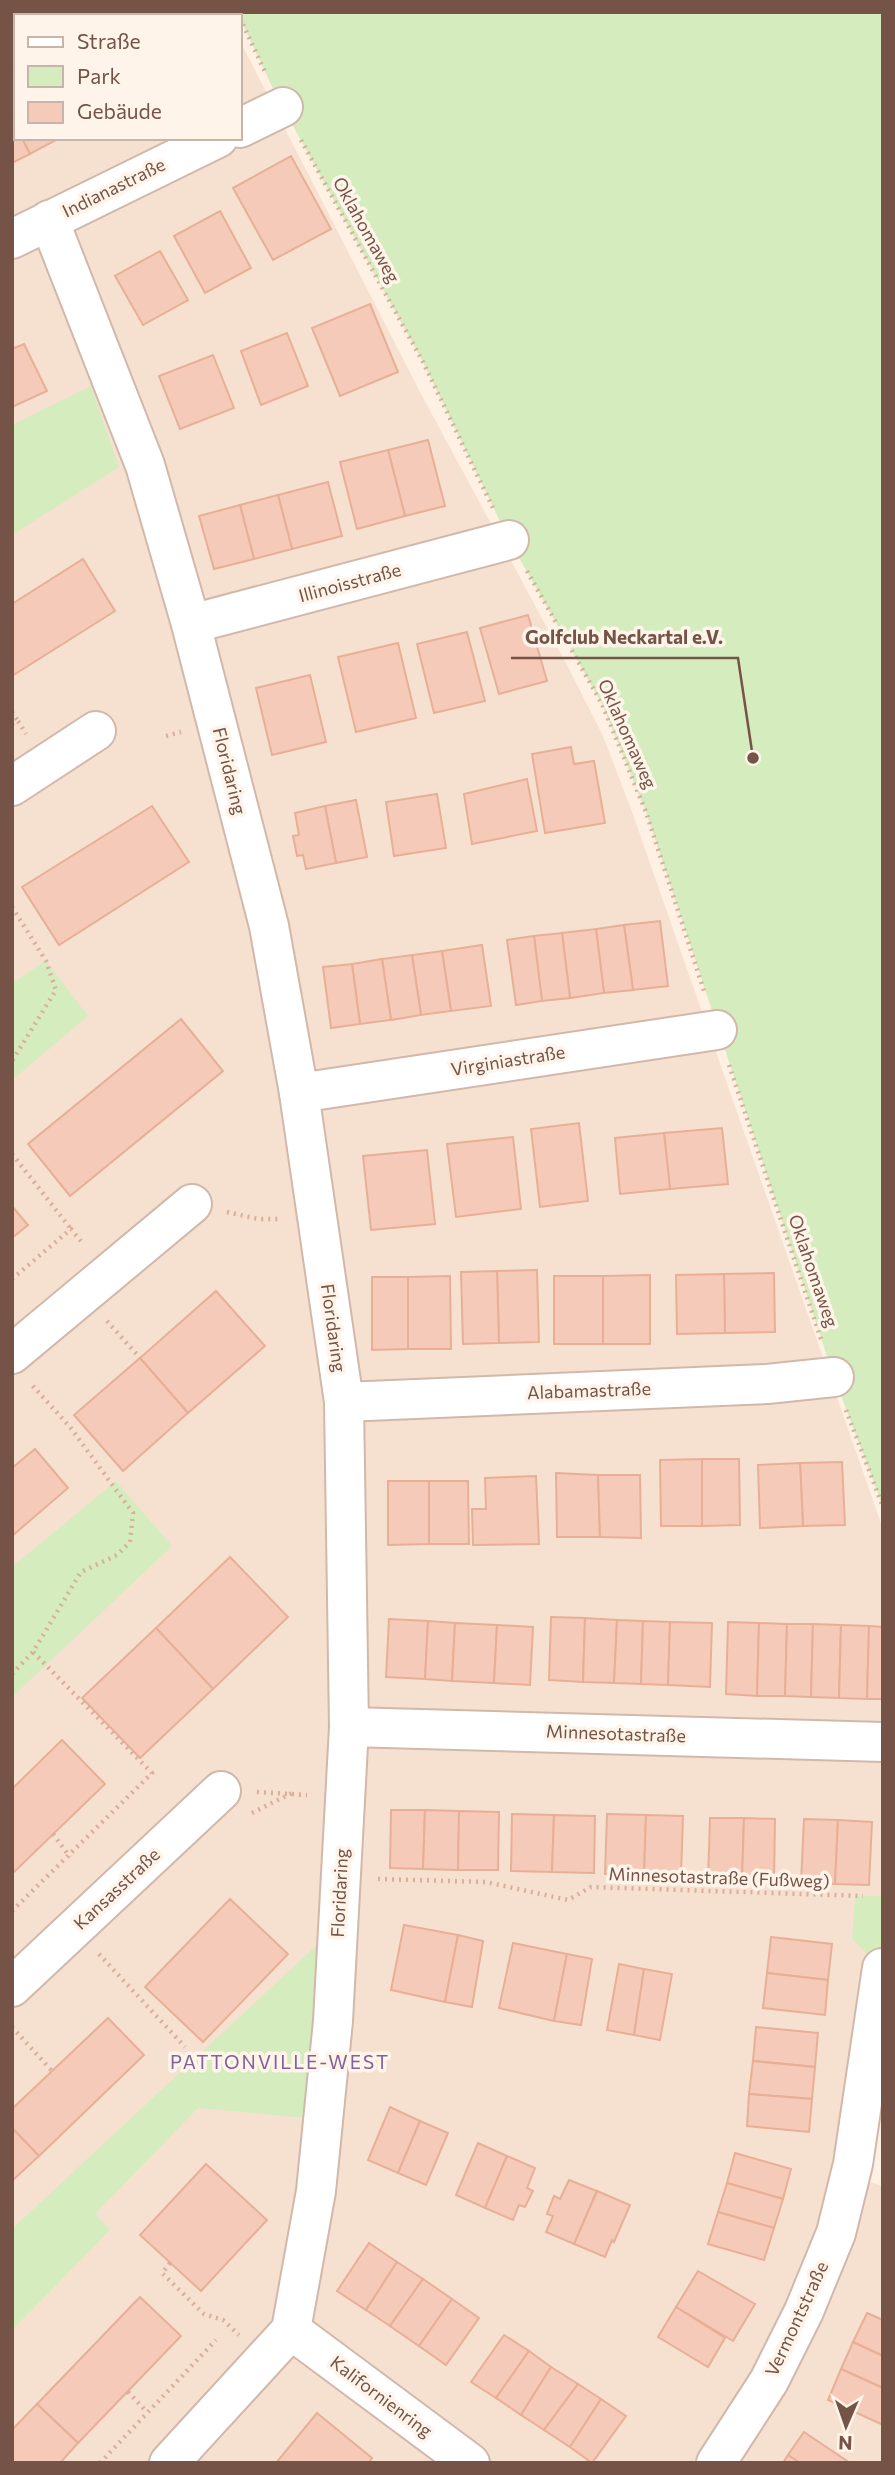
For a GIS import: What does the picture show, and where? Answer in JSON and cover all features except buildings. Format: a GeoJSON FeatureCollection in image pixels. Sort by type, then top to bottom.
{"type":"FeatureCollection","features":[{"type":"Feature","properties":{"kind":"street"},"geometry":{"type":"LineString","coordinates":[[242,127],[282,107]]}},
{"type":"Feature","properties":{"kind":"street","name":"Indianastraße"},"geometry":{"type":"LineString","coordinates":[[48,220],[214,140]]}},
{"type":"Feature","properties":{"kind":"street"},"geometry":{"type":"LineString","coordinates":[[12,239],[48,220]]}},
{"type":"Feature","properties":{"kind":"street","name":"Floridaring"},"geometry":{"type":"LineString","coordinates":[[48,220],[145,465],[191,624],[268,926],[299,1093],[344,1402],[349,1727],[331,2034],[316,2191],[291,2330]]}},
{"type":"Feature","properties":{"kind":"street","name":"Illinoisstraße"},"geometry":{"type":"LineString","coordinates":[[191,624],[509,540]]}},
{"type":"Feature","properties":{"kind":"street"},"geometry":{"type":"LineString","coordinates":[[12,786],[96,731]]}},
{"type":"Feature","properties":{"kind":"street","name":"Virginiastraße"},"geometry":{"type":"LineString","coordinates":[[299,1093],[717,1030]]}},
{"type":"Feature","properties":{"kind":"street"},"geometry":{"type":"LineString","coordinates":[[18,1365],[96,1284],[192,1204]]}},
{"type":"Feature","properties":{"kind":"street","name":"Alabamastraße"},"geometry":{"type":"LineString","coordinates":[[344,1402],[768,1384],[834,1377]]}},
{"type":"Feature","properties":{"kind":"street","name":"Minnesotastraße"},"geometry":{"type":"LineString","coordinates":[[349,1727],[883,1742]]}},
{"type":"Feature","properties":{"kind":"street","name":"Kansasstraße"},"geometry":{"type":"LineString","coordinates":[[12,1987],[221,1791]]}},
{"type":"Feature","properties":{"kind":"street","name":"Vermontstraße"},"geometry":{"type":"LineString","coordinates":[[716,2463],[769,2381],[804,2311],[836,2233],[868,2167],[882,1968]]}},
{"type":"Feature","properties":{"kind":"street"},"geometry":{"type":"LineString","coordinates":[[169,2463],[291,2330]]}},
{"type":"Feature","properties":{"kind":"street","name":"Kalifornienring"},"geometry":{"type":"LineString","coordinates":[[291,2330],[470,2463]]}},
{"type":"Feature","properties":{"kind":"path","name":"Oklahomaweg"},"geometry":{"type":"LineString","coordinates":[[242,21],[282,107],[423,362],[509,540],[602,704],[646,812],[834,1377],[883,1507]]}},
{"type":"Feature","properties":{"kind":"path"},"geometry":{"type":"LineString","coordinates":[[12,712],[18,721]]}},
{"type":"Feature","properties":{"kind":"path"},"geometry":{"type":"LineString","coordinates":[[12,908],[46,961],[57,990],[12,1061]]}},
{"type":"Feature","properties":{"kind":"path"},"geometry":{"type":"LineString","coordinates":[[12,1154],[71,1229],[96,1284],[140,1358]]}},
{"type":"Feature","properties":{"kind":"path"},"geometry":{"type":"LineString","coordinates":[[12,1279],[71,1229]]}},
{"type":"Feature","properties":{"kind":"path"},"geometry":{"type":"LineString","coordinates":[[12,1674],[33,1652],[81,1572],[117,1555],[130,1542],[133,1513],[70,1427],[18,1365]]}},
{"type":"Feature","properties":{"kind":"path"},"geometry":{"type":"LineString","coordinates":[[12,1911],[70,1857],[152,1773],[33,1652]]}},
{"type":"Feature","properties":{"kind":"path"},"geometry":{"type":"LineString","coordinates":[[53,1835],[70,1857]]}},
{"type":"Feature","properties":{"kind":"path","name":"Minnesotastraße (Fußweg)"},"geometry":{"type":"LineString","coordinates":[[370,1878],[486,1882],[568,1900],[591,1887],[863,1896]]}},
{"type":"Feature","properties":{"kind":"path"},"geometry":{"type":"LineString","coordinates":[[97,1953],[185,2047]]}},
{"type":"Feature","properties":{"kind":"path"},"geometry":{"type":"LineString","coordinates":[[12,2027],[52,2071]]}},
{"type":"Feature","properties":{"kind":"path"},"geometry":{"type":"LineString","coordinates":[[170,2263],[162,2273],[204,2314],[223,2320],[241,2337]]}},
{"type":"Feature","properties":{"kind":"path"},"geometry":{"type":"LineString","coordinates":[[100,2463],[216,2340]]}},
{"type":"Feature","properties":{"kind":"path"},"geometry":{"type":"LineString","coordinates":[[128,2392],[147,2412]]}},
{"type":"Feature","properties":{"kind":"shaded area"},"geometry":{"type":"Polygon","coordinates":[[[225,12],[226,14],[58,14],[225,12]]]}},
{"type":"Feature","properties":{"kind":"shaded area"},"geometry":{"type":"Polygon","coordinates":[[[14,36],[14,140],[242,140],[242,45],[420,392],[565,661],[603,736],[631,809],[883,1529],[883,1896],[875,1897],[834,2171],[883,2186],[883,2463],[12,2463],[14,36]]]}},
{"type":"Feature","properties":{"kind":"green space"},"geometry":{"type":"Polygon","coordinates":[[[12,12],[63,12],[14,14],[12,37],[12,12]]]}},
{"type":"Feature","properties":{"kind":"green space"},"geometry":{"type":"Polygon","coordinates":[[[237,12],[883,12],[883,1507],[834,1377],[646,812],[602,704],[509,540],[423,362],[277,97],[242,23],[242,14],[237,12]]]}},
{"type":"Feature","properties":{"kind":"green space"},"geometry":{"type":"Polygon","coordinates":[[[91,386],[119,467],[12,535],[12,425],[91,386]]]}},
{"type":"Feature","properties":{"kind":"green space"},"geometry":{"type":"Polygon","coordinates":[[[46,961],[88,1016],[12,1080],[12,983],[46,961]]]}},
{"type":"Feature","properties":{"kind":"green space"},"geometry":{"type":"Polygon","coordinates":[[[116,1481],[172,1546],[12,1697],[12,1567],[116,1481]]]}},
{"type":"Feature","properties":{"kind":"green space"},"geometry":{"type":"Polygon","coordinates":[[[855,1896],[883,1896],[883,2110],[863,2105],[882,1968],[852,1939],[855,1896]]]}},
{"type":"Feature","properties":{"kind":"green space"},"geometry":{"type":"Polygon","coordinates":[[[319,1943],[307,2118],[198,2108],[95,2214],[110,2230],[12,2330],[12,2229],[319,1943]]]}},
{"type":"Feature","properties":{"kind":"place","name":"Golfclub Neckartal e.V."},"geometry":{"type":"Point","coordinates":[753,758]}},
{"type":"Feature","properties":{"kind":"district","name":"PATTONVILLE-WEST"},"geometry":{"type":"Point","coordinates":[280,2062]}}]}
